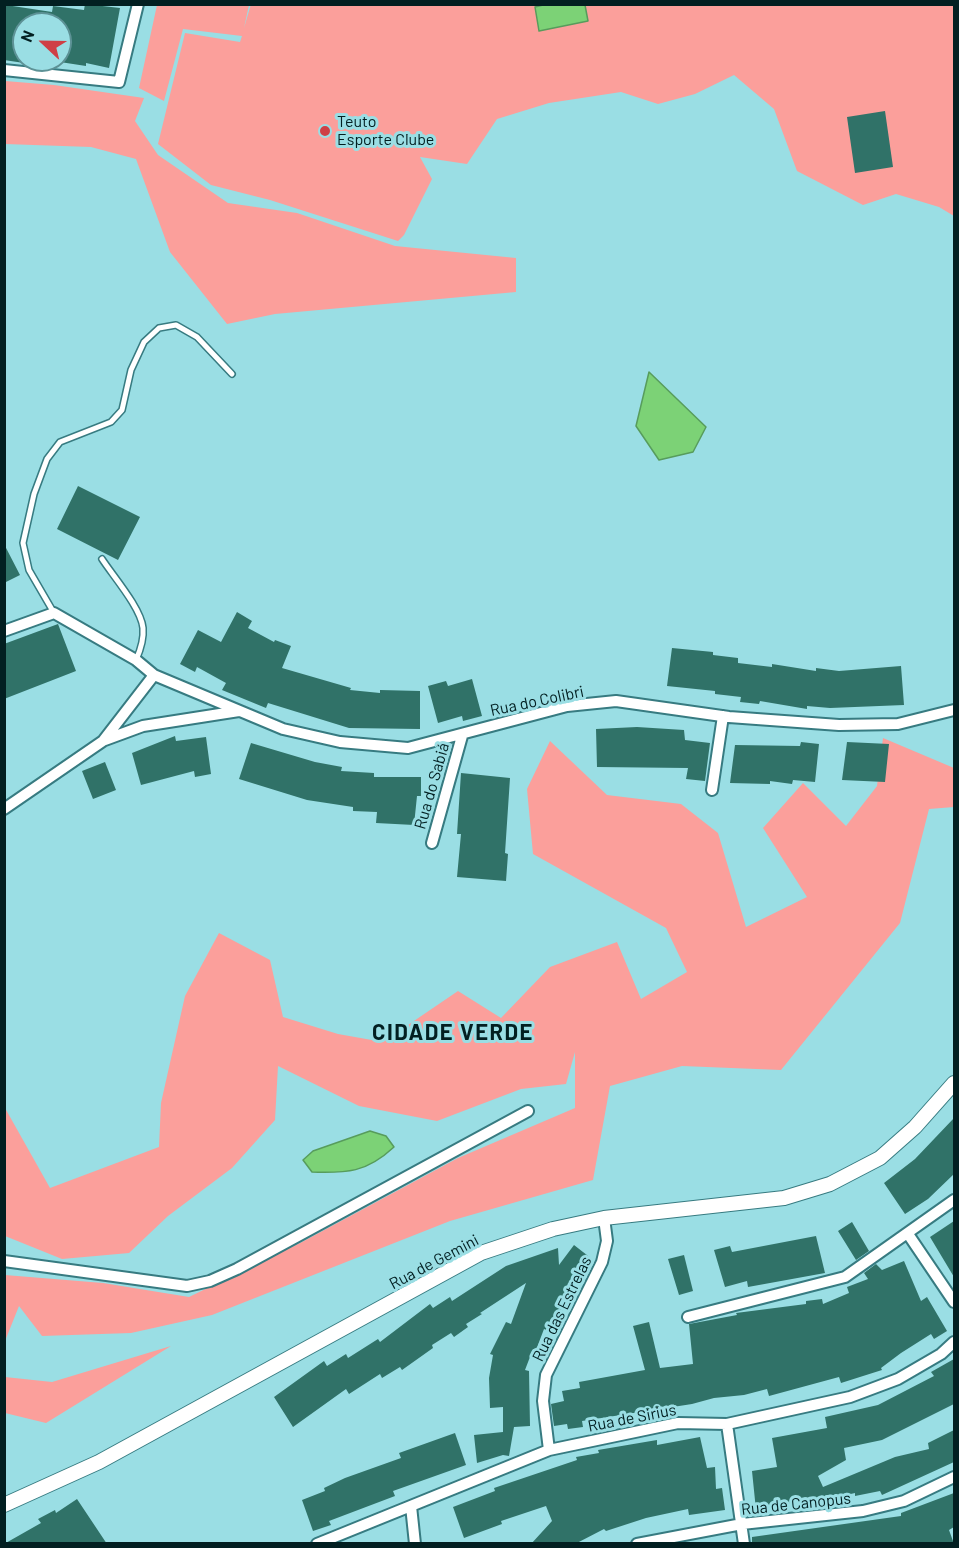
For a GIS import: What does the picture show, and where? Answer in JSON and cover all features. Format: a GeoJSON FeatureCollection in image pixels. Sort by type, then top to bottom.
{"type":"FeatureCollection","features":[{"type":"Feature","properties":{"kind":"street"},"geometry":{"type":"LineString","coordinates":[[4,70],[119,82],[138,4]]}},
{"type":"Feature","properties":{"kind":"street"},"geometry":{"type":"LineString","coordinates":[[4,631],[54,613]]}},
{"type":"Feature","properties":{"kind":"street","name":"Rua do Colibri"},"geometry":{"type":"LineString","coordinates":[[54,613],[136,660],[154,675],[283,729],[340,742],[408,748],[462,736],[496,724],[567,706],[616,701],[723,716],[851,725],[898,724],[954,710]]}},
{"type":"Feature","properties":{"kind":"street"},"geometry":{"type":"LineString","coordinates":[[103,741],[154,675]]}},
{"type":"Feature","properties":{"kind":"street"},"geometry":{"type":"LineString","coordinates":[[4,809],[103,741],[143,726],[239,711]]}},
{"type":"Feature","properties":{"kind":"street"},"geometry":{"type":"LineString","coordinates":[[712,790],[723,716]]}},
{"type":"Feature","properties":{"kind":"street","name":"Rua do Sabiá"},"geometry":{"type":"LineString","coordinates":[[432,843],[462,736]]}},
{"type":"Feature","properties":{"kind":"street","name":"Rua de Gemini"},"geometry":{"type":"LineString","coordinates":[[4,1504],[99,1462],[481,1253],[553,1229],[604,1218],[784,1198],[830,1185],[880,1158],[915,1127],[954,1083]]}},
{"type":"Feature","properties":{"kind":"street"},"geometry":{"type":"LineString","coordinates":[[4,1261],[188,1286],[210,1281],[237,1269],[528,1111]]}},
{"type":"Feature","properties":{"kind":"street"},"geometry":{"type":"LineString","coordinates":[[688,1317],[845,1277],[954,1200]]}},
{"type":"Feature","properties":{"kind":"street","name":"Rua das Estrelas"},"geometry":{"type":"LineString","coordinates":[[549,1450],[543,1401],[546,1376],[602,1262],[607,1241],[604,1218]]}},
{"type":"Feature","properties":{"kind":"street"},"geometry":{"type":"LineString","coordinates":[[908,1234],[954,1302]]}},
{"type":"Feature","properties":{"kind":"street","name":"Rua de Sirius"},"geometry":{"type":"LineString","coordinates":[[317,1544],[549,1450],[678,1423],[727,1424],[850,1397],[898,1378],[941,1354],[954,1342]]}},
{"type":"Feature","properties":{"kind":"street"},"geometry":{"type":"LineString","coordinates":[[727,1424],[744,1544]]}},
{"type":"Feature","properties":{"kind":"street","name":"Rua de Canopus"},"geometry":{"type":"LineString","coordinates":[[637,1544],[742,1524],[863,1511],[904,1501],[954,1477]]}},
{"type":"Feature","properties":{"kind":"street"},"geometry":{"type":"LineString","coordinates":[[411,1506],[415,1544]]}},
{"type":"Feature","properties":{"kind":"lane"},"geometry":{"type":"LineString","coordinates":[[54,613],[29,570],[23,543],[34,494],[47,459],[60,442],[111,422],[122,410],[131,370],[144,342],[159,328],[176,325],[197,336],[232,374]]}},
{"type":"Feature","properties":{"kind":"lane"},"geometry":{"type":"LineString","coordinates":[[102,558],[137,611],[143,628],[141,647],[136,660]]}},
{"type":"Feature","properties":{"kind":"shaded area","name":"Teuto Esporte Clube"},"geometry":{"type":"Polygon","coordinates":[[[251,4],[954,5],[954,216],[939,207],[896,194],[863,205],[797,171],[774,109],[734,75],[695,94],[658,104],[621,92],[549,103],[497,119],[467,164],[420,157],[432,179],[404,235],[398,241],[270,200],[211,185],[158,144],[185,33],[240,42],[242,36],[183,29],[164,101],[139,88],[157,5],[249,5],[244,28],[251,4]]]}},
{"type":"Feature","properties":{"kind":"shaded area"},"geometry":{"type":"Polygon","coordinates":[[[547,4],[585,5],[588,21],[539,31],[535,7],[547,4]]]}},
{"type":"Feature","properties":{"kind":"shaded area"},"geometry":{"type":"Polygon","coordinates":[[[5,81],[54,85],[144,98],[135,121],[158,155],[228,203],[297,213],[395,246],[516,258],[516,292],[275,314],[227,324],[170,252],[136,159],[91,147],[5,144],[5,81]]]}},
{"type":"Feature","properties":{"kind":"shaded area"},"geometry":{"type":"Polygon","coordinates":[[[649,372],[706,427],[693,452],[659,460],[636,426],[649,372]]]}},
{"type":"Feature","properties":{"kind":"shaded area"},"geometry":{"type":"Polygon","coordinates":[[[883,738],[954,768],[954,807],[929,809],[900,923],[781,1070],[682,1066],[610,1086],[593,1180],[450,1221],[212,1315],[131,1333],[42,1336],[19,1306],[5,1341],[5,1275],[103,1283],[189,1297],[302,1242],[458,1158],[575,1108],[575,1052],[566,1084],[521,1089],[437,1121],[359,1106],[278,1066],[275,1120],[232,1168],[168,1216],[129,1253],[62,1259],[5,1236],[5,1108],[50,1188],[159,1147],[161,1103],[185,996],[219,933],[270,960],[283,1017],[338,1034],[383,1042],[458,991],[501,1018],[550,967],[617,942],[641,999],[687,972],[666,928],[533,854],[527,789],[550,741],[607,795],[681,804],[718,833],[746,927],[807,897],[763,828],[803,783],[846,826],[877,786],[883,738]]]}},
{"type":"Feature","properties":{"kind":"shaded area"},"geometry":{"type":"Polygon","coordinates":[[[370,1131],[386,1136],[394,1147],[365,1167],[336,1172],[312,1172],[303,1160],[313,1151],[370,1131]]]}},
{"type":"Feature","properties":{"kind":"shaded area"},"geometry":{"type":"Polygon","coordinates":[[[171,1346],[46,1423],[5,1413],[5,1377],[52,1382],[171,1346]]]}},
{"type":"Feature","properties":{"kind":"building"},"geometry":{"type":"Polygon","coordinates":[[[85,4],[120,8],[109,68],[86,63],[86,66],[72,64],[72,12],[52,12],[53,6],[84,10],[85,4]]]}},
{"type":"Feature","properties":{"kind":"building"},"geometry":{"type":"Polygon","coordinates":[[[6,5],[52,12],[12,12],[12,61],[4,60],[6,5]]]}},
{"type":"Feature","properties":{"kind":"building"},"geometry":{"type":"Polygon","coordinates":[[[885,111],[893,167],[855,173],[847,117],[885,111]]]}},
{"type":"Feature","properties":{"kind":"building"},"geometry":{"type":"Polygon","coordinates":[[[78,486],[140,517],[118,560],[57,529],[78,486]]]}},
{"type":"Feature","properties":{"kind":"building"},"geometry":{"type":"Polygon","coordinates":[[[4,544],[20,575],[4,583],[4,544]]]}},
{"type":"Feature","properties":{"kind":"building"},"geometry":{"type":"Polygon","coordinates":[[[237,612],[252,621],[248,628],[274,642],[275,640],[291,646],[282,668],[351,688],[350,690],[380,693],[380,690],[420,691],[420,729],[349,728],[268,703],[266,708],[222,690],[226,683],[197,667],[195,672],[180,664],[198,630],[221,642],[237,612]]]}},
{"type":"Feature","properties":{"kind":"building"},"geometry":{"type":"Polygon","coordinates":[[[58,624],[76,671],[4,699],[4,644],[58,624]]]}},
{"type":"Feature","properties":{"kind":"building"},"geometry":{"type":"Polygon","coordinates":[[[672,648],[713,652],[713,655],[738,658],[738,663],[772,667],[772,664],[816,671],[816,668],[839,671],[901,666],[904,705],[830,708],[807,706],[807,709],[760,701],[759,704],[740,702],[741,697],[715,694],[715,691],[667,686],[672,648]]]}},
{"type":"Feature","properties":{"kind":"building"},"geometry":{"type":"Polygon","coordinates":[[[472,679],[482,716],[463,721],[462,716],[438,723],[428,686],[446,681],[448,686],[472,679]]]}},
{"type":"Feature","properties":{"kind":"building"},"geometry":{"type":"Polygon","coordinates":[[[637,727],[684,730],[685,740],[710,743],[705,781],[686,779],[688,768],[597,767],[596,729],[637,727]]]}},
{"type":"Feature","properties":{"kind":"building"},"geometry":{"type":"Polygon","coordinates":[[[175,736],[176,741],[206,737],[211,774],[195,777],[194,771],[141,785],[132,753],[175,736]]]}},
{"type":"Feature","properties":{"kind":"building"},"geometry":{"type":"Polygon","coordinates":[[[801,742],[819,744],[815,782],[793,780],[792,784],[770,781],[770,784],[730,783],[735,745],[800,746],[801,742]]]}},
{"type":"Feature","properties":{"kind":"building"},"geometry":{"type":"Polygon","coordinates":[[[847,742],[889,744],[885,782],[842,780],[847,742]]]}},
{"type":"Feature","properties":{"kind":"building"},"geometry":{"type":"Polygon","coordinates":[[[251,743],[315,762],[342,767],[341,771],[374,773],[374,777],[421,777],[421,796],[417,796],[414,825],[376,823],[377,812],[353,811],[353,807],[307,800],[239,779],[251,743]]]}},
{"type":"Feature","properties":{"kind":"building"},"geometry":{"type":"Polygon","coordinates":[[[105,762],[116,790],[93,799],[82,771],[105,762]]]}},
{"type":"Feature","properties":{"kind":"building"},"geometry":{"type":"Polygon","coordinates":[[[461,773],[510,778],[505,853],[508,854],[506,881],[457,877],[461,834],[457,834],[461,773]]]}},
{"type":"Feature","properties":{"kind":"building"},"geometry":{"type":"Polygon","coordinates":[[[954,1118],[954,1174],[928,1199],[905,1214],[884,1183],[915,1159],[954,1118]]]}},
{"type":"Feature","properties":{"kind":"building"},"geometry":{"type":"Polygon","coordinates":[[[954,1221],[954,1277],[930,1237],[954,1221]]]}},
{"type":"Feature","properties":{"kind":"building"},"geometry":{"type":"Polygon","coordinates":[[[852,1222],[869,1251],[856,1260],[838,1231],[852,1222]]]}},
{"type":"Feature","properties":{"kind":"building"},"geometry":{"type":"Polygon","coordinates":[[[816,1236],[825,1273],[748,1287],[747,1281],[725,1287],[714,1250],[730,1246],[732,1252],[816,1236]]]}},
{"type":"Feature","properties":{"kind":"building"},"geometry":{"type":"Polygon","coordinates":[[[574,1245],[592,1259],[581,1273],[586,1277],[559,1315],[556,1312],[549,1331],[544,1329],[536,1350],[533,1349],[525,1370],[529,1371],[530,1426],[514,1427],[509,1456],[503,1455],[477,1463],[474,1435],[503,1432],[503,1407],[490,1408],[489,1378],[493,1355],[490,1354],[506,1322],[511,1324],[526,1283],[480,1313],[482,1314],[466,1324],[468,1327],[454,1337],[451,1333],[432,1345],[433,1348],[402,1370],[400,1367],[382,1378],[380,1374],[349,1394],[346,1389],[293,1427],[274,1397],[324,1361],[327,1366],[346,1354],[348,1358],[378,1339],[380,1342],[430,1304],[433,1308],[450,1297],[452,1301],[506,1266],[558,1248],[559,1265],[574,1245]]]}},
{"type":"Feature","properties":{"kind":"building"},"geometry":{"type":"Polygon","coordinates":[[[684,1255],[693,1291],[679,1295],[668,1259],[684,1255]]]}},
{"type":"Feature","properties":{"kind":"building"},"geometry":{"type":"Polygon","coordinates":[[[904,1261],[921,1301],[927,1297],[947,1331],[934,1339],[931,1334],[901,1353],[881,1368],[882,1370],[841,1383],[839,1377],[769,1396],[767,1389],[692,1404],[582,1421],[583,1427],[568,1429],[567,1424],[554,1426],[551,1404],[564,1401],[562,1391],[580,1388],[579,1382],[645,1370],[633,1326],[649,1322],[660,1368],[693,1364],[689,1324],[737,1315],[736,1313],[806,1304],[806,1301],[822,1299],[823,1304],[849,1293],[847,1287],[868,1279],[864,1273],[876,1264],[882,1270],[904,1261]]]}},
{"type":"Feature","properties":{"kind":"building"},"geometry":{"type":"Polygon","coordinates":[[[954,1359],[954,1404],[882,1440],[844,1448],[846,1460],[818,1476],[823,1487],[895,1457],[929,1449],[928,1443],[954,1430],[954,1462],[882,1495],[880,1491],[855,1496],[855,1493],[837,1497],[836,1495],[756,1510],[752,1471],[777,1467],[772,1438],[827,1428],[825,1417],[878,1405],[934,1376],[931,1372],[954,1359]]]}},
{"type":"Feature","properties":{"kind":"building"},"geometry":{"type":"Polygon","coordinates":[[[455,1433],[466,1465],[393,1491],[395,1496],[329,1521],[331,1525],[313,1531],[302,1500],[325,1491],[324,1488],[345,1478],[401,1458],[399,1453],[455,1433]]]}},
{"type":"Feature","properties":{"kind":"building"},"geometry":{"type":"Polygon","coordinates":[[[700,1437],[707,1468],[715,1467],[716,1489],[722,1488],[725,1510],[689,1515],[688,1509],[646,1518],[606,1531],[604,1529],[575,1544],[531,1544],[552,1521],[546,1506],[501,1521],[502,1524],[464,1538],[453,1507],[495,1491],[494,1488],[577,1460],[576,1457],[599,1453],[598,1450],[657,1440],[657,1445],[700,1437]]]}},
{"type":"Feature","properties":{"kind":"building"},"geometry":{"type":"Polygon","coordinates":[[[954,1493],[954,1527],[949,1530],[954,1544],[752,1544],[752,1537],[901,1516],[901,1513],[954,1493]]]}},
{"type":"Feature","properties":{"kind":"building"},"geometry":{"type":"Polygon","coordinates":[[[77,1499],[107,1544],[4,1544],[41,1523],[38,1519],[55,1510],[56,1513],[77,1499]]]}},
{"type":"Feature","properties":{"kind":"place","name":"Teuto Esporte Clube"},"geometry":{"type":"Point","coordinates":[325,131]}},
{"type":"Feature","properties":{"kind":"district","name":"CIDADE VERDE"},"geometry":{"type":"Point","coordinates":[453,1033]}}]}
